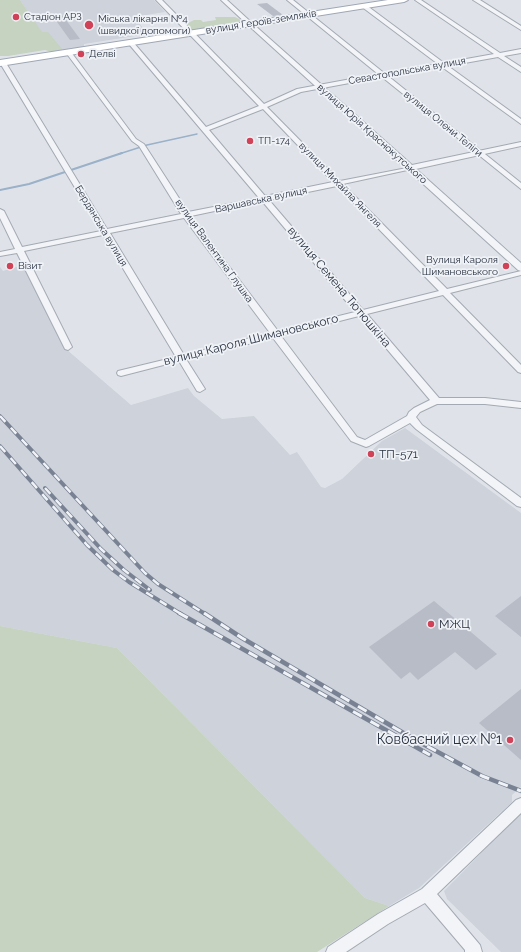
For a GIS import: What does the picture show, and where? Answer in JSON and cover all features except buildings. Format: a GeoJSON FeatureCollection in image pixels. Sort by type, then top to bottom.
{"type":"FeatureCollection","features":[{"type":"Feature","properties":{"kind":"main road","name":"вулиця Героїв-земляків"},"geometry":{"type":"LineString","coordinates":[[2,63],[404,0]]}},
{"type":"Feature","properties":{"kind":"street","name":"вулиця Михайла Янгеля"},"geometry":{"type":"LineString","coordinates":[[159,0],[521,370]]}},
{"type":"Feature","properties":{"kind":"street","name":"вулиця Юрія Краснокутського"},"geometry":{"type":"LineString","coordinates":[[224,0],[521,268]]}},
{"type":"Feature","properties":{"kind":"street","name":"вулиця Олени Теліги"},"geometry":{"type":"LineString","coordinates":[[290,0],[521,187]]}},
{"type":"Feature","properties":{"kind":"street"},"geometry":{"type":"LineString","coordinates":[[418,0],[521,70]]}},
{"type":"Feature","properties":{"kind":"street"},"geometry":{"type":"LineString","coordinates":[[476,0],[521,28]]}},
{"type":"Feature","properties":{"kind":"street"},"geometry":{"type":"LineString","coordinates":[[364,6],[521,122]]}},
{"type":"Feature","properties":{"kind":"street","name":"вулиця Семена Тютюшкіна"},"geometry":{"type":"LineString","coordinates":[[131,43],[206,129],[436,401]]}},
{"type":"Feature","properties":{"kind":"street","name":"Севастопольська вулиця"},"geometry":{"type":"LineString","coordinates":[[206,129],[221,125],[299,90],[521,50]]}},
{"type":"Feature","properties":{"kind":"street","name":"вулиця Валентина Глушка"},"geometry":{"type":"LineString","coordinates":[[69,53],[130,136],[142,144],[142,147],[186,215],[354,439],[366,444],[411,418]]}},
{"type":"Feature","properties":{"kind":"street","name":"Бердянська вулиця"},"geometry":{"type":"LineString","coordinates":[[2,63],[200,389]]}},
{"type":"Feature","properties":{"kind":"street","name":"Варшавська вулиця"},"geometry":{"type":"LineString","coordinates":[[0,254],[338,184],[521,144]]}},
{"type":"Feature","properties":{"kind":"street"},"geometry":{"type":"LineString","coordinates":[[0,211],[68,347]]}},
{"type":"Feature","properties":{"kind":"street","name":"вулиця Кароля Шимановського"},"geometry":{"type":"LineString","coordinates":[[121,373],[521,273]]}},
{"type":"Feature","properties":{"kind":"street"},"geometry":{"type":"LineString","coordinates":[[521,405],[485,401],[436,401],[417,410],[412,414],[411,418],[419,427],[521,503]]}},
{"type":"Feature","properties":{"kind":"street"},"geometry":{"type":"LineString","coordinates":[[333,952],[383,919],[427,894],[521,804]]}},
{"type":"Feature","properties":{"kind":"street"},"geometry":{"type":"LineString","coordinates":[[427,894],[474,950],[472,952]]}},
{"type":"Feature","properties":{"kind":"shaded area","name":"Міська лікарня №4 (швидкої допомоги)"},"geometry":{"type":"Polygon","coordinates":[[[20,0],[154,0],[165,12],[134,17],[148,34],[84,44],[84,47],[54,51],[20,0]]]}},
{"type":"Feature","properties":{"kind":"shaded area"},"geometry":{"type":"Polygon","coordinates":[[[23,265],[66,349],[131,405],[188,388],[194,396],[222,419],[254,416],[290,455],[297,452],[321,487],[325,488],[342,479],[382,441],[405,428],[521,513],[521,787],[512,795],[512,802],[419,888],[389,906],[365,898],[117,648],[0,626],[0,267],[3,271],[23,265]]]}},
{"type":"Feature","properties":{"kind":"shaded area"},"geometry":{"type":"Polygon","coordinates":[[[521,813],[521,952],[501,952],[447,899],[444,891],[521,813]]]}},
{"type":"Feature","properties":{"kind":"green space","name":"Стадіон АРЗ"},"geometry":{"type":"Polygon","coordinates":[[[0,0],[20,0],[42,32],[48,32],[62,49],[52,52],[45,50],[0,56],[0,0]]]}},
{"type":"Feature","properties":{"kind":"green space"},"geometry":{"type":"Polygon","coordinates":[[[215,17],[235,17],[243,22],[192,30],[186,24],[194,20],[201,20],[203,22],[216,20],[215,17]]]}},
{"type":"Feature","properties":{"kind":"green space"},"geometry":{"type":"Polygon","coordinates":[[[0,626],[117,648],[365,898],[389,906],[317,952],[0,952],[0,626]]]}},
{"type":"Feature","properties":{"kind":"waterway"},"geometry":{"type":"LineString","coordinates":[[119,154],[147,145],[197,134]]}},
{"type":"Feature","properties":{"kind":"waterway"},"geometry":{"type":"LineString","coordinates":[[0,190],[29,184],[119,154]]}},
{"type":"Feature","properties":{"kind":"railway"},"geometry":{"type":"LineString","coordinates":[[0,416],[145,573],[158,584],[205,614]]}},
{"type":"Feature","properties":{"kind":"railway"},"geometry":{"type":"LineString","coordinates":[[0,446],[87,545],[113,570],[129,582],[181,614]]}},
{"type":"Feature","properties":{"kind":"railway"},"geometry":{"type":"LineString","coordinates":[[45,488],[101,549],[124,570],[150,590]]}},
{"type":"Feature","properties":{"kind":"railway"},"geometry":{"type":"LineString","coordinates":[[179,613],[430,755]]}},
{"type":"Feature","properties":{"kind":"railway"},"geometry":{"type":"LineString","coordinates":[[204,613],[242,638],[412,738],[482,776],[521,791]]}},
{"type":"Feature","properties":{"kind":"place","name":"Стадіон АРЗ"},"geometry":{"type":"Point","coordinates":[16,17]}},
{"type":"Feature","properties":{"kind":"place","name":"Міська лікарня №4 (швидкої допомоги)"},"geometry":{"type":"Point","coordinates":[89,25]}},
{"type":"Feature","properties":{"kind":"place","name":"Делві"},"geometry":{"type":"Point","coordinates":[81,54]}},
{"type":"Feature","properties":{"kind":"place","name":"ТП-174"},"geometry":{"type":"Point","coordinates":[250,141]}},
{"type":"Feature","properties":{"kind":"place","name":"Візит"},"geometry":{"type":"Point","coordinates":[10,266]}},
{"type":"Feature","properties":{"kind":"place","name":"Вулиця Кароля Шимановського"},"geometry":{"type":"Point","coordinates":[506,266]}},
{"type":"Feature","properties":{"kind":"place","name":"ТП-571"},"geometry":{"type":"Point","coordinates":[371,454]}},
{"type":"Feature","properties":{"kind":"place","name":"МЖЦ"},"geometry":{"type":"Point","coordinates":[431,624]}},
{"type":"Feature","properties":{"kind":"place","name":"Ковбасний цех №1"},"geometry":{"type":"Point","coordinates":[510,740]}}]}
